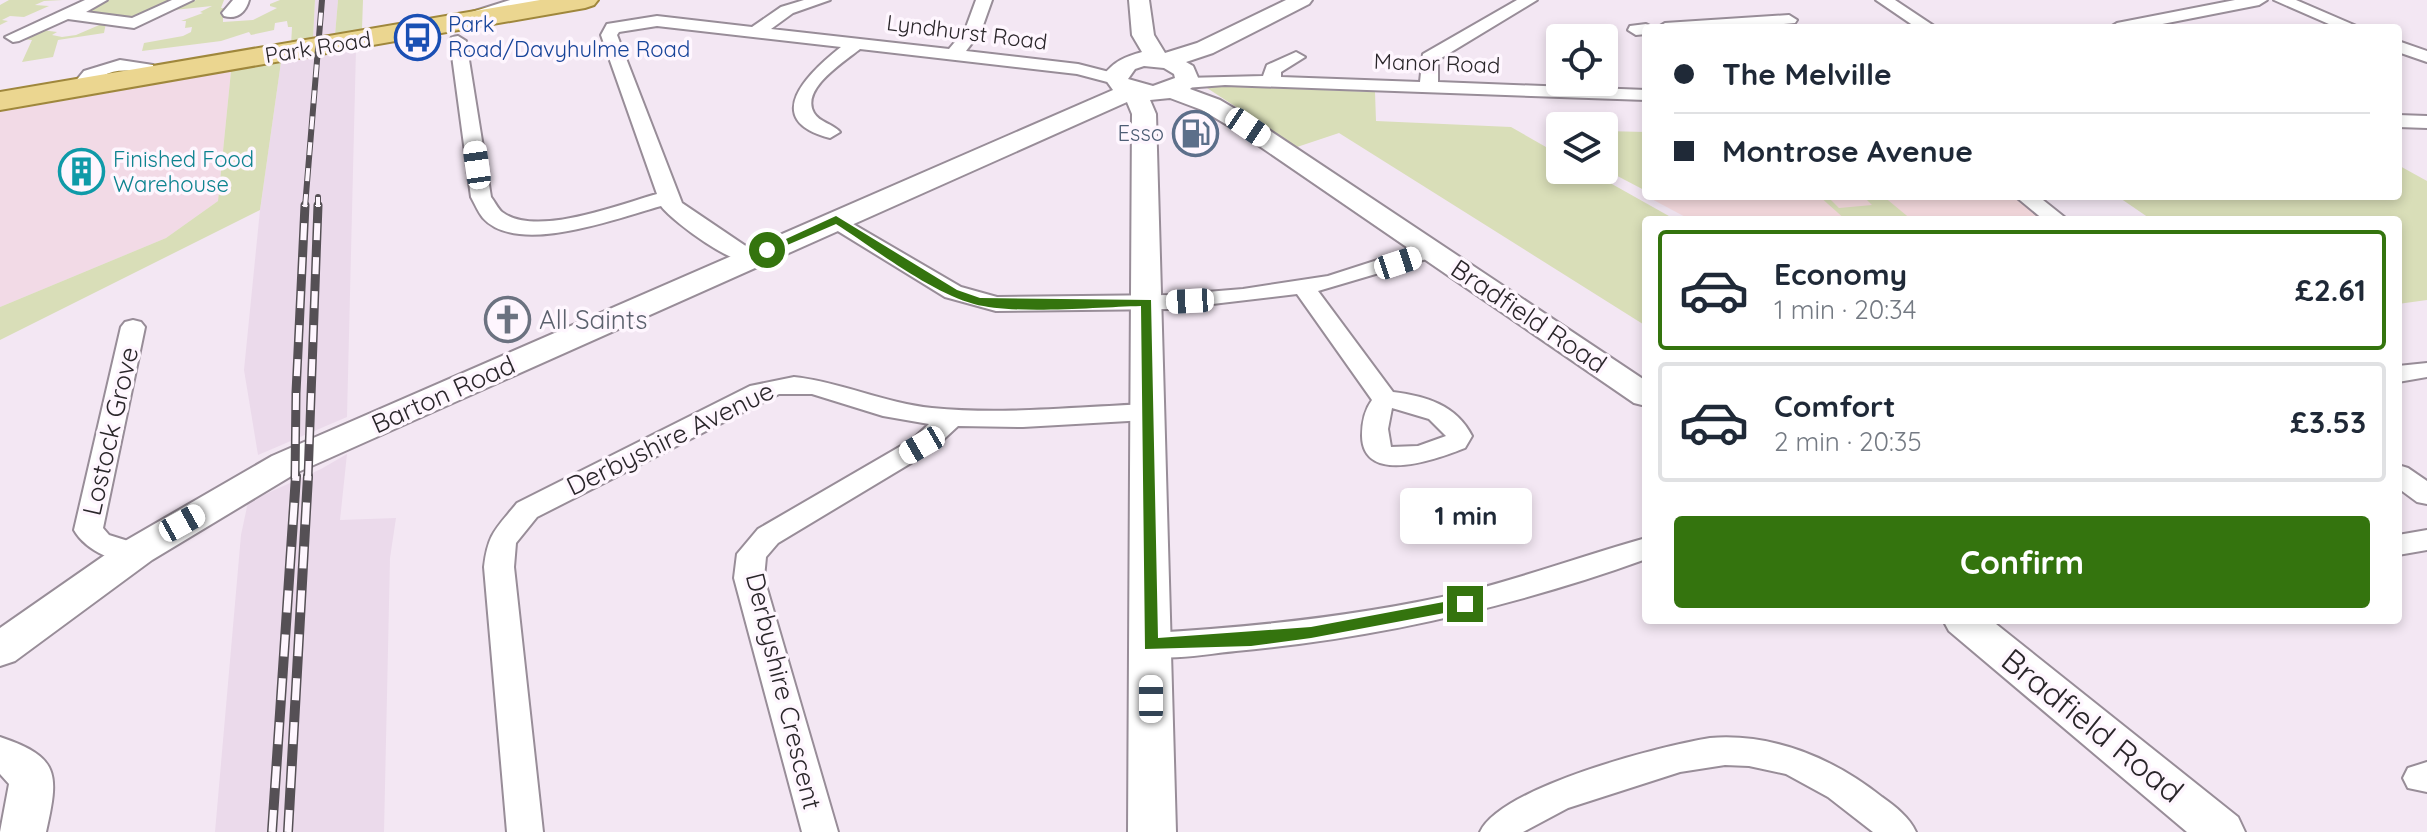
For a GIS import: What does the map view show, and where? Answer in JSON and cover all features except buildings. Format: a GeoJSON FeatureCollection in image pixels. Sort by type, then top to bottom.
{"type":"FeatureCollection","features":[{"type":"Feature","properties":{"kind":"main road","name":"Park Road"},"geometry":{"type":"LineString","coordinates":[[0,101],[590,9]]}},
{"type":"Feature","properties":{"kind":"street"},"geometry":{"type":"LineString","coordinates":[[13,37],[99,0]]}},
{"type":"Feature","properties":{"kind":"street"},"geometry":{"type":"LineString","coordinates":[[79,88],[84,78],[117,66],[125,31],[134,23],[185,0]]}},
{"type":"Feature","properties":{"kind":"street"},"geometry":{"type":"LineString","coordinates":[[531,0],[457,32],[481,197],[488,212],[507,223],[557,226],[593,220],[667,198]]}},
{"type":"Feature","properties":{"kind":"street"},"geometry":{"type":"LineString","coordinates":[[757,31],[787,10],[822,0]]}},
{"type":"Feature","properties":{"kind":"street"},"geometry":{"type":"LineString","coordinates":[[954,54],[973,31],[984,0]]}},
{"type":"Feature","properties":{"kind":"street"},"geometry":{"type":"LineString","coordinates":[[1139,0],[1143,35],[1135,56],[1152,83],[1146,303],[1152,832]]}},
{"type":"Feature","properties":{"kind":"street","name":"Barton Road"},"geometry":{"type":"LineString","coordinates":[[0,650],[83,586],[285,464],[1081,111],[1152,83],[1205,48],[1302,0]]}},
{"type":"Feature","properties":{"kind":"street"},"geometry":{"type":"LineString","coordinates":[[1429,87],[1429,58],[1529,0]]}},
{"type":"Feature","properties":{"kind":"street"},"geometry":{"type":"LineString","coordinates":[[1884,0],[1923,24]]}},
{"type":"Feature","properties":{"kind":"street"},"geometry":{"type":"LineString","coordinates":[[2137,24],[2259,0]]}},
{"type":"Feature","properties":{"kind":"street"},"geometry":{"type":"LineString","coordinates":[[2282,0],[2343,24]]}},
{"type":"Feature","properties":{"kind":"street"},"geometry":{"type":"LineString","coordinates":[[1771,7],[1794,24]]}},
{"type":"Feature","properties":{"kind":"street"},"geometry":{"type":"LineString","coordinates":[[590,9],[609,35],[667,198],[684,217],[748,258]]}},
{"type":"Feature","properties":{"kind":"street","name":"Lyndhurst Road"},"geometry":{"type":"LineString","coordinates":[[590,9],[657,21],[1078,69],[1152,83]]}},
{"type":"Feature","properties":{"kind":"street"},"geometry":{"type":"LineString","coordinates":[[66,14],[134,23]]}},
{"type":"Feature","properties":{"kind":"street"},"geometry":{"type":"LineString","coordinates":[[830,132],[808,116],[802,106],[802,94],[810,83],[857,43]]}},
{"type":"Feature","properties":{"kind":"street"},"geometry":{"type":"LineString","coordinates":[[2402,48],[2427,57]]}},
{"type":"Feature","properties":{"kind":"street"},"geometry":{"type":"LineString","coordinates":[[1271,81],[1273,69],[1296,57]]}},
{"type":"Feature","properties":{"kind":"street","name":"Park Road"},"geometry":{"type":"LineString","coordinates":[[117,66],[141,66],[147,69],[146,76]]}},
{"type":"Feature","properties":{"kind":"street","name":"Manor Road"},"geometry":{"type":"LineString","coordinates":[[1152,83],[1271,81],[1642,95]]}},
{"type":"Feature","properties":{"kind":"street","name":"Bradfield Road"},"geometry":{"type":"LineString","coordinates":[[1081,111],[1111,111],[1136,119],[1152,83],[1211,105],[1642,393]]}},
{"type":"Feature","properties":{"kind":"street"},"geometry":{"type":"LineString","coordinates":[[2402,121],[2427,122]]}},
{"type":"Feature","properties":{"kind":"street"},"geometry":{"type":"LineString","coordinates":[[2030,200],[2052,216]]}},
{"type":"Feature","properties":{"kind":"street"},"geometry":{"type":"LineString","coordinates":[[836,220],[953,292],[978,301],[1012,304],[1146,303],[1218,299],[1304,288],[1382,268],[1432,250]]}},
{"type":"Feature","properties":{"kind":"street"},"geometry":{"type":"LineString","coordinates":[[1304,288],[1385,400]]}},
{"type":"Feature","properties":{"kind":"street","name":"Lostock Grove"},"geometry":{"type":"LineString","coordinates":[[133,327],[88,530],[99,542],[134,553]]}},
{"type":"Feature","properties":{"kind":"street"},"geometry":{"type":"LineString","coordinates":[[2402,373],[2427,370]]}},
{"type":"Feature","properties":{"kind":"street","name":"Derbyshire Avenue"},"geometry":{"type":"LineString","coordinates":[[525,832],[499,567],[502,541],[516,520],[544,499],[776,385],[807,384],[880,408],[953,417],[1146,412]]}},
{"type":"Feature","properties":{"kind":"street","name":"Derbyshire Crescent"},"geometry":{"type":"LineString","coordinates":[[820,832],[749,578],[752,554],[780,527],[922,445],[953,417]]}},
{"type":"Feature","properties":{"kind":"street"},"geometry":{"type":"LineString","coordinates":[[2402,477],[2427,495]]}},
{"type":"Feature","properties":{"kind":"street"},"geometry":{"type":"LineString","coordinates":[[2402,544],[2427,540]]}},
{"type":"Feature","properties":{"kind":"street"},"geometry":{"type":"LineString","coordinates":[[1150,645],[1251,640],[1311,633],[1440,610],[1538,585],[1642,549]]}},
{"type":"Feature","properties":{"kind":"street","name":"Bradfield Road"},"geometry":{"type":"LineString","coordinates":[[1979,624],[2221,832]]}},
{"type":"Feature","properties":{"kind":"street"},"geometry":{"type":"LineString","coordinates":[[1498,832],[1515,815],[1549,798],[1695,755],[1727,751],[1759,753],[1795,762],[1848,792],[1898,832]]}},
{"type":"Feature","properties":{"kind":"street"},"geometry":{"type":"LineString","coordinates":[[0,755],[19,761],[30,771],[33,785],[22,832]]}},
{"type":"Feature","properties":{"kind":"shaded area"},"geometry":{"type":"Polygon","coordinates":[[[315,0],[338,0],[335,35],[313,39],[315,0]]]}},
{"type":"Feature","properties":{"kind":"shaded area"},"geometry":{"type":"Polygon","coordinates":[[[356,48],[347,417],[258,455],[244,370],[260,210],[281,62],[356,48]]]}},
{"type":"Feature","properties":{"kind":"shaded area","name":"Finished Food Warehouse"},"geometry":{"type":"Polygon","coordinates":[[[231,71],[218,201],[166,238],[0,307],[0,112],[231,71]]]}},
{"type":"Feature","properties":{"kind":"shaded area"},"geometry":{"type":"Polygon","coordinates":[[[1654,200],[2025,200],[2047,216],[1684,216],[1654,200]]]}},
{"type":"Feature","properties":{"kind":"shaded area"},"geometry":{"type":"Polygon","coordinates":[[[347,454],[340,520],[396,518],[390,558],[384,832],[215,832],[241,535],[248,502],[347,454]]]}},
{"type":"Feature","properties":{"kind":"green space"},"geometry":{"type":"Polygon","coordinates":[[[9,0],[63,0],[44,1],[35,5],[49,6],[24,17],[10,16],[0,25],[0,5],[9,0]]]}},
{"type":"Feature","properties":{"kind":"green space"},"geometry":{"type":"Polygon","coordinates":[[[109,0],[180,0],[137,18],[85,12],[109,0]]]}},
{"type":"Feature","properties":{"kind":"green space"},"geometry":{"type":"Polygon","coordinates":[[[196,0],[224,0],[221,8],[233,9],[223,14],[223,22],[253,20],[277,8],[270,4],[280,0],[315,0],[313,39],[291,46],[292,27],[288,27],[287,21],[275,23],[274,30],[251,35],[249,32],[221,41],[142,51],[144,43],[191,32],[192,27],[185,28],[186,21],[181,21],[212,6],[174,10],[196,0]]]}},
{"type":"Feature","properties":{"kind":"green space"},"geometry":{"type":"Polygon","coordinates":[[[338,0],[363,0],[362,29],[335,35],[338,0]]]}},
{"type":"Feature","properties":{"kind":"green space"},"geometry":{"type":"Polygon","coordinates":[[[104,23],[104,33],[58,40],[53,57],[22,62],[32,40],[22,39],[42,30],[57,32],[52,35],[62,37],[76,35],[104,23]]]}},
{"type":"Feature","properties":{"kind":"green space"},"geometry":{"type":"Polygon","coordinates":[[[281,62],[260,210],[0,340],[0,307],[166,238],[218,201],[231,71],[281,62]]]}},
{"type":"Feature","properties":{"kind":"green space"},"geometry":{"type":"Polygon","coordinates":[[[1207,88],[1375,92],[1376,121],[1511,127],[1546,147],[1546,184],[1612,184],[1669,216],[1642,216],[1642,323],[1339,133],[1297,147],[1207,88]]]}},
{"type":"Feature","properties":{"kind":"green space"},"geometry":{"type":"Polygon","coordinates":[[[1618,131],[1642,132],[1642,189],[1618,176],[1618,131]]]}},
{"type":"Feature","properties":{"kind":"green space"},"geometry":{"type":"Polygon","coordinates":[[[2402,167],[2427,181],[2427,300],[2402,303],[2402,216],[2146,216],[2123,200],[2402,200],[2402,167]]]}},
{"type":"Feature","properties":{"kind":"green space"},"geometry":{"type":"Polygon","coordinates":[[[1824,200],[1831,200],[1839,208],[1872,205],[1867,200],[1888,200],[1907,216],[1842,216],[1824,200]]]}},
{"type":"Feature","properties":{"kind":"railway"},"geometry":{"type":"LineString","coordinates":[[305,207],[322,0]]}},
{"type":"Feature","properties":{"kind":"railway"},"geometry":{"type":"LineString","coordinates":[[318,197],[318,205]]}},
{"type":"Feature","properties":{"kind":"railway"},"geometry":{"type":"LineString","coordinates":[[295,478],[305,205]]}},
{"type":"Feature","properties":{"kind":"railway"},"geometry":{"type":"LineString","coordinates":[[308,478],[318,205]]}},
{"type":"Feature","properties":{"kind":"railway"},"geometry":{"type":"LineString","coordinates":[[272,832],[296,476]]}},
{"type":"Feature","properties":{"kind":"railway"},"geometry":{"type":"LineString","coordinates":[[288,832],[308,476]]}},
{"type":"Feature","properties":{"kind":"place","name":"Park Road/Davyhulme Road"},"geometry":{"type":"Point","coordinates":[417,37]}},
{"type":"Feature","properties":{"kind":"place","name":"Esso"},"geometry":{"type":"Point","coordinates":[1195,133]}},
{"type":"Feature","properties":{"kind":"place","name":"Finished Food Warehouse"},"geometry":{"type":"Point","coordinates":[82,172]}},
{"type":"Feature","properties":{"kind":"place","name":"All Saints"},"geometry":{"type":"Point","coordinates":[508,319]}},
{"type":"Feature","properties":{"kind":"route"},"geometry":{"type":"LineString","coordinates":[[767,250],[836,220],[966,298],[996,304],[1146,303],[1150,645],[1251,640],[1311,633],[1465,604]]}}]}
